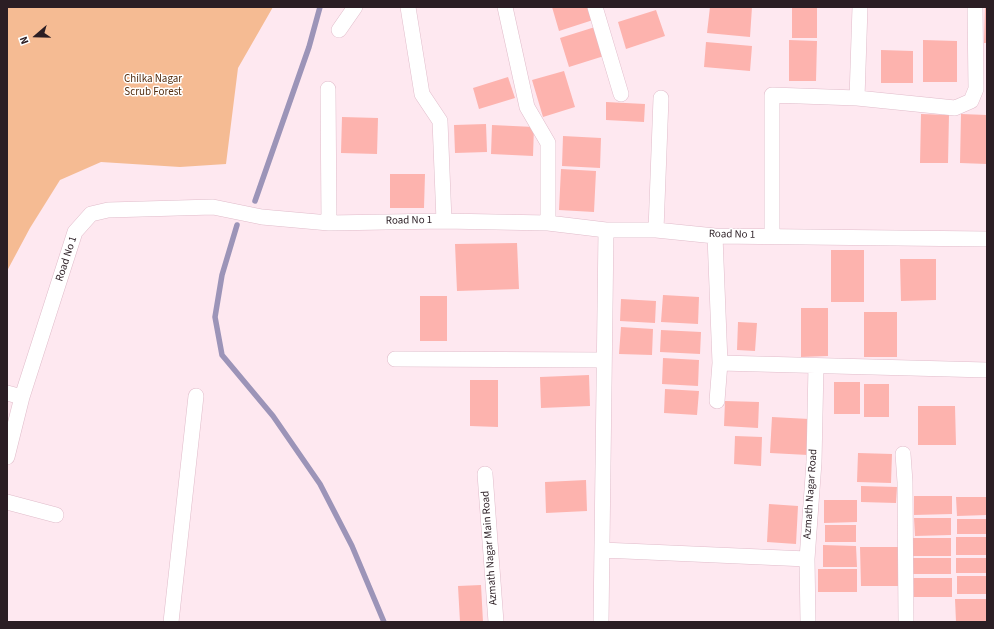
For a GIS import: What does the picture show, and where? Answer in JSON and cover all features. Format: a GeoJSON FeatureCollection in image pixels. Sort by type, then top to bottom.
{"type":"FeatureCollection","features":[{"type":"Feature","properties":{"kind":"street"},"geometry":{"type":"LineString","coordinates":[[339,30],[355,7]]}},
{"type":"Feature","properties":{"kind":"street"},"geometry":{"type":"LineString","coordinates":[[408,7],[422,94],[440,122],[444,221]]}},
{"type":"Feature","properties":{"kind":"street"},"geometry":{"type":"LineString","coordinates":[[505,7],[527,107],[548,143],[548,223]]}},
{"type":"Feature","properties":{"kind":"street"},"geometry":{"type":"LineString","coordinates":[[595,7],[621,94]]}},
{"type":"Feature","properties":{"kind":"street"},"geometry":{"type":"LineString","coordinates":[[857,98],[860,7]]}},
{"type":"Feature","properties":{"kind":"street"},"geometry":{"type":"LineString","coordinates":[[772,235],[772,95],[857,98],[955,108],[971,101],[976,89],[975,7]]}},
{"type":"Feature","properties":{"kind":"street"},"geometry":{"type":"LineString","coordinates":[[328,89],[329,223]]}},
{"type":"Feature","properties":{"kind":"street"},"geometry":{"type":"LineString","coordinates":[[656,230],[661,98]]}},
{"type":"Feature","properties":{"kind":"street","name":"Road No 1"},"geometry":{"type":"LineString","coordinates":[[7,457],[22,397],[75,232],[91,214],[108,210],[213,207],[262,217],[329,223],[444,221],[548,223],[606,230],[656,230],[715,236],[772,235],[987,239]]}},
{"type":"Feature","properties":{"kind":"street"},"geometry":{"type":"LineString","coordinates":[[601,622],[606,230]]}},
{"type":"Feature","properties":{"kind":"street"},"geometry":{"type":"LineString","coordinates":[[715,236],[720,363],[717,401]]}},
{"type":"Feature","properties":{"kind":"street"},"geometry":{"type":"LineString","coordinates":[[395,359],[604,360]]}},
{"type":"Feature","properties":{"kind":"street"},"geometry":{"type":"LineString","coordinates":[[720,363],[987,370]]}},
{"type":"Feature","properties":{"kind":"street","name":"Azmath Nagar Road"},"geometry":{"type":"LineString","coordinates":[[808,622],[807,559],[814,462],[816,366]]}},
{"type":"Feature","properties":{"kind":"street"},"geometry":{"type":"LineString","coordinates":[[7,393],[22,397]]}},
{"type":"Feature","properties":{"kind":"street"},"geometry":{"type":"LineString","coordinates":[[171,622],[196,396]]}},
{"type":"Feature","properties":{"kind":"street"},"geometry":{"type":"LineString","coordinates":[[903,454],[905,482],[906,622]]}},
{"type":"Feature","properties":{"kind":"street","name":"Azmath Nagar Main Road"},"geometry":{"type":"LineString","coordinates":[[485,474],[496,622]]}},
{"type":"Feature","properties":{"kind":"street"},"geometry":{"type":"LineString","coordinates":[[7,502],[56,515]]}},
{"type":"Feature","properties":{"kind":"street"},"geometry":{"type":"LineString","coordinates":[[602,550],[807,559]]}},
{"type":"Feature","properties":{"kind":"green space","name":"Chilka Nagar Scrub Forest"},"geometry":{"type":"Polygon","coordinates":[[[7,7],[273,7],[238,68],[226,164],[180,167],[101,162],[60,180],[30,228],[7,271],[7,7]]]}},
{"type":"Feature","properties":{"kind":"building"},"geometry":{"type":"Polygon","coordinates":[[[552,7],[589,7],[593,20],[559,31],[552,7]]]}},
{"type":"Feature","properties":{"kind":"building"},"geometry":{"type":"Polygon","coordinates":[[[710,7],[752,7],[750,37],[707,33],[710,7]]]}},
{"type":"Feature","properties":{"kind":"building"},"geometry":{"type":"Polygon","coordinates":[[[792,7],[817,7],[817,38],[792,38],[792,7]]]}},
{"type":"Feature","properties":{"kind":"building"},"geometry":{"type":"Polygon","coordinates":[[[985,7],[987,7],[987,43],[984,43],[985,7]]]}},
{"type":"Feature","properties":{"kind":"building"},"geometry":{"type":"Polygon","coordinates":[[[656,10],[665,36],[626,49],[618,22],[656,10]]]}},
{"type":"Feature","properties":{"kind":"building"},"geometry":{"type":"Polygon","coordinates":[[[595,27],[604,56],[569,67],[560,38],[595,27]]]}},
{"type":"Feature","properties":{"kind":"building"},"geometry":{"type":"Polygon","coordinates":[[[789,40],[817,41],[816,81],[789,81],[789,40]]]}},
{"type":"Feature","properties":{"kind":"building"},"geometry":{"type":"Polygon","coordinates":[[[923,40],[957,41],[957,82],[923,82],[923,40]]]}},
{"type":"Feature","properties":{"kind":"building"},"geometry":{"type":"Polygon","coordinates":[[[706,42],[752,46],[750,71],[704,67],[706,42]]]}},
{"type":"Feature","properties":{"kind":"building"},"geometry":{"type":"Polygon","coordinates":[[[881,50],[913,51],[913,83],[881,83],[881,50]]]}},
{"type":"Feature","properties":{"kind":"building"},"geometry":{"type":"Polygon","coordinates":[[[564,71],[575,107],[543,117],[532,80],[564,71]]]}},
{"type":"Feature","properties":{"kind":"building"},"geometry":{"type":"Polygon","coordinates":[[[508,77],[515,98],[479,109],[473,88],[508,77]]]}},
{"type":"Feature","properties":{"kind":"building"},"geometry":{"type":"Polygon","coordinates":[[[606,102],[645,104],[644,122],[606,120],[606,102]]]}},
{"type":"Feature","properties":{"kind":"building"},"geometry":{"type":"Polygon","coordinates":[[[921,114],[949,115],[948,163],[920,163],[921,114]]]}},
{"type":"Feature","properties":{"kind":"building"},"geometry":{"type":"Polygon","coordinates":[[[961,114],[987,115],[987,164],[960,163],[961,114]]]}},
{"type":"Feature","properties":{"kind":"building"},"geometry":{"type":"Polygon","coordinates":[[[342,117],[378,118],[377,154],[341,153],[342,117]]]}},
{"type":"Feature","properties":{"kind":"building"},"geometry":{"type":"Polygon","coordinates":[[[486,124],[487,152],[455,153],[454,125],[486,124]]]}},
{"type":"Feature","properties":{"kind":"building"},"geometry":{"type":"Polygon","coordinates":[[[492,125],[534,127],[533,156],[491,154],[492,125]]]}},
{"type":"Feature","properties":{"kind":"building"},"geometry":{"type":"Polygon","coordinates":[[[563,136],[601,138],[600,168],[562,166],[563,136]]]}},
{"type":"Feature","properties":{"kind":"building"},"geometry":{"type":"Polygon","coordinates":[[[561,169],[596,171],[594,212],[559,210],[561,169]]]}},
{"type":"Feature","properties":{"kind":"building"},"geometry":{"type":"Polygon","coordinates":[[[390,174],[425,174],[424,208],[390,208],[390,174]]]}},
{"type":"Feature","properties":{"kind":"building"},"geometry":{"type":"Polygon","coordinates":[[[517,243],[519,289],[457,291],[455,244],[517,243]]]}},
{"type":"Feature","properties":{"kind":"building"},"geometry":{"type":"Polygon","coordinates":[[[831,250],[864,250],[864,302],[831,302],[831,250]]]}},
{"type":"Feature","properties":{"kind":"building"},"geometry":{"type":"Polygon","coordinates":[[[900,259],[936,259],[936,300],[901,301],[900,259]]]}},
{"type":"Feature","properties":{"kind":"building"},"geometry":{"type":"Polygon","coordinates":[[[663,295],[699,297],[698,324],[661,322],[663,295]]]}},
{"type":"Feature","properties":{"kind":"building"},"geometry":{"type":"Polygon","coordinates":[[[420,296],[447,296],[447,341],[420,341],[420,296]]]}},
{"type":"Feature","properties":{"kind":"building"},"geometry":{"type":"Polygon","coordinates":[[[621,299],[656,301],[655,323],[620,321],[621,299]]]}},
{"type":"Feature","properties":{"kind":"building"},"geometry":{"type":"Polygon","coordinates":[[[801,308],[828,308],[828,356],[801,357],[801,308]]]}},
{"type":"Feature","properties":{"kind":"building"},"geometry":{"type":"Polygon","coordinates":[[[864,312],[897,312],[897,357],[864,357],[864,312]]]}},
{"type":"Feature","properties":{"kind":"building"},"geometry":{"type":"Polygon","coordinates":[[[738,322],[757,323],[755,351],[737,350],[738,322]]]}},
{"type":"Feature","properties":{"kind":"building"},"geometry":{"type":"Polygon","coordinates":[[[621,327],[653,329],[652,355],[619,354],[621,327]]]}},
{"type":"Feature","properties":{"kind":"building"},"geometry":{"type":"Polygon","coordinates":[[[661,330],[701,332],[700,354],[660,352],[661,330]]]}},
{"type":"Feature","properties":{"kind":"building"},"geometry":{"type":"Polygon","coordinates":[[[663,358],[699,360],[698,386],[662,384],[663,358]]]}},
{"type":"Feature","properties":{"kind":"building"},"geometry":{"type":"Polygon","coordinates":[[[589,375],[590,406],[541,408],[540,377],[589,375]]]}},
{"type":"Feature","properties":{"kind":"building"},"geometry":{"type":"Polygon","coordinates":[[[470,380],[498,380],[498,427],[470,426],[470,380]]]}},
{"type":"Feature","properties":{"kind":"building"},"geometry":{"type":"Polygon","coordinates":[[[834,382],[860,382],[860,414],[834,414],[834,382]]]}},
{"type":"Feature","properties":{"kind":"building"},"geometry":{"type":"Polygon","coordinates":[[[864,384],[889,384],[889,417],[864,417],[864,384]]]}},
{"type":"Feature","properties":{"kind":"building"},"geometry":{"type":"Polygon","coordinates":[[[665,389],[699,391],[697,415],[664,413],[665,389]]]}},
{"type":"Feature","properties":{"kind":"building"},"geometry":{"type":"Polygon","coordinates":[[[725,401],[759,402],[758,428],[724,426],[725,401]]]}},
{"type":"Feature","properties":{"kind":"building"},"geometry":{"type":"Polygon","coordinates":[[[918,406],[955,406],[956,445],[918,445],[918,406]]]}},
{"type":"Feature","properties":{"kind":"building"},"geometry":{"type":"Polygon","coordinates":[[[772,417],[809,419],[808,455],[770,453],[772,417]]]}},
{"type":"Feature","properties":{"kind":"building"},"geometry":{"type":"Polygon","coordinates":[[[735,436],[762,437],[761,466],[734,464],[735,436]]]}},
{"type":"Feature","properties":{"kind":"building"},"geometry":{"type":"Polygon","coordinates":[[[858,453],[892,454],[891,483],[857,482],[858,453]]]}},
{"type":"Feature","properties":{"kind":"building"},"geometry":{"type":"Polygon","coordinates":[[[586,480],[587,511],[546,513],[545,482],[586,480]]]}},
{"type":"Feature","properties":{"kind":"building"},"geometry":{"type":"Polygon","coordinates":[[[861,486],[897,487],[896,503],[861,502],[861,486]]]}},
{"type":"Feature","properties":{"kind":"building"},"geometry":{"type":"Polygon","coordinates":[[[914,496],[952,496],[952,514],[914,515],[914,496]]]}},
{"type":"Feature","properties":{"kind":"building"},"geometry":{"type":"Polygon","coordinates":[[[956,497],[987,497],[987,515],[957,516],[956,497]]]}},
{"type":"Feature","properties":{"kind":"building"},"geometry":{"type":"Polygon","coordinates":[[[824,500],[857,500],[857,522],[824,523],[824,500]]]}},
{"type":"Feature","properties":{"kind":"building"},"geometry":{"type":"Polygon","coordinates":[[[769,504],[798,506],[796,544],[767,542],[769,504]]]}},
{"type":"Feature","properties":{"kind":"building"},"geometry":{"type":"Polygon","coordinates":[[[914,518],[951,518],[951,535],[915,536],[914,518]]]}},
{"type":"Feature","properties":{"kind":"building"},"geometry":{"type":"Polygon","coordinates":[[[957,519],[987,519],[987,534],[957,534],[957,519]]]}},
{"type":"Feature","properties":{"kind":"building"},"geometry":{"type":"Polygon","coordinates":[[[825,525],[856,525],[856,542],[825,542],[825,525]]]}},
{"type":"Feature","properties":{"kind":"building"},"geometry":{"type":"Polygon","coordinates":[[[956,537],[987,537],[987,555],[956,555],[956,537]]]}},
{"type":"Feature","properties":{"kind":"building"},"geometry":{"type":"Polygon","coordinates":[[[912,538],[951,538],[951,556],[912,556],[912,538]]]}},
{"type":"Feature","properties":{"kind":"building"},"geometry":{"type":"Polygon","coordinates":[[[823,545],[856,546],[857,567],[823,567],[823,545]]]}},
{"type":"Feature","properties":{"kind":"building"},"geometry":{"type":"Polygon","coordinates":[[[860,547],[899,547],[899,586],[861,586],[860,547]]]}},
{"type":"Feature","properties":{"kind":"building"},"geometry":{"type":"Polygon","coordinates":[[[913,558],[951,558],[951,574],[913,574],[913,558]]]}},
{"type":"Feature","properties":{"kind":"building"},"geometry":{"type":"Polygon","coordinates":[[[956,558],[987,558],[987,573],[956,573],[956,558]]]}},
{"type":"Feature","properties":{"kind":"building"},"geometry":{"type":"Polygon","coordinates":[[[818,569],[857,569],[857,592],[818,592],[818,569]]]}},
{"type":"Feature","properties":{"kind":"building"},"geometry":{"type":"Polygon","coordinates":[[[957,576],[987,576],[987,594],[957,594],[957,576]]]}},
{"type":"Feature","properties":{"kind":"building"},"geometry":{"type":"Polygon","coordinates":[[[913,578],[952,578],[952,597],[913,597],[913,578]]]}},
{"type":"Feature","properties":{"kind":"building"},"geometry":{"type":"Polygon","coordinates":[[[481,585],[483,622],[460,622],[458,586],[481,585]]]}},
{"type":"Feature","properties":{"kind":"building"},"geometry":{"type":"Polygon","coordinates":[[[955,599],[987,599],[987,622],[956,622],[955,599]]]}},
{"type":"Feature","properties":{"kind":"waterway"},"geometry":{"type":"LineString","coordinates":[[255,201],[309,47],[320,7]]}},
{"type":"Feature","properties":{"kind":"waterway"},"geometry":{"type":"LineString","coordinates":[[237,225],[222,275],[215,317],[222,355],[273,416],[320,484],[352,546],[384,622]]}}]}
